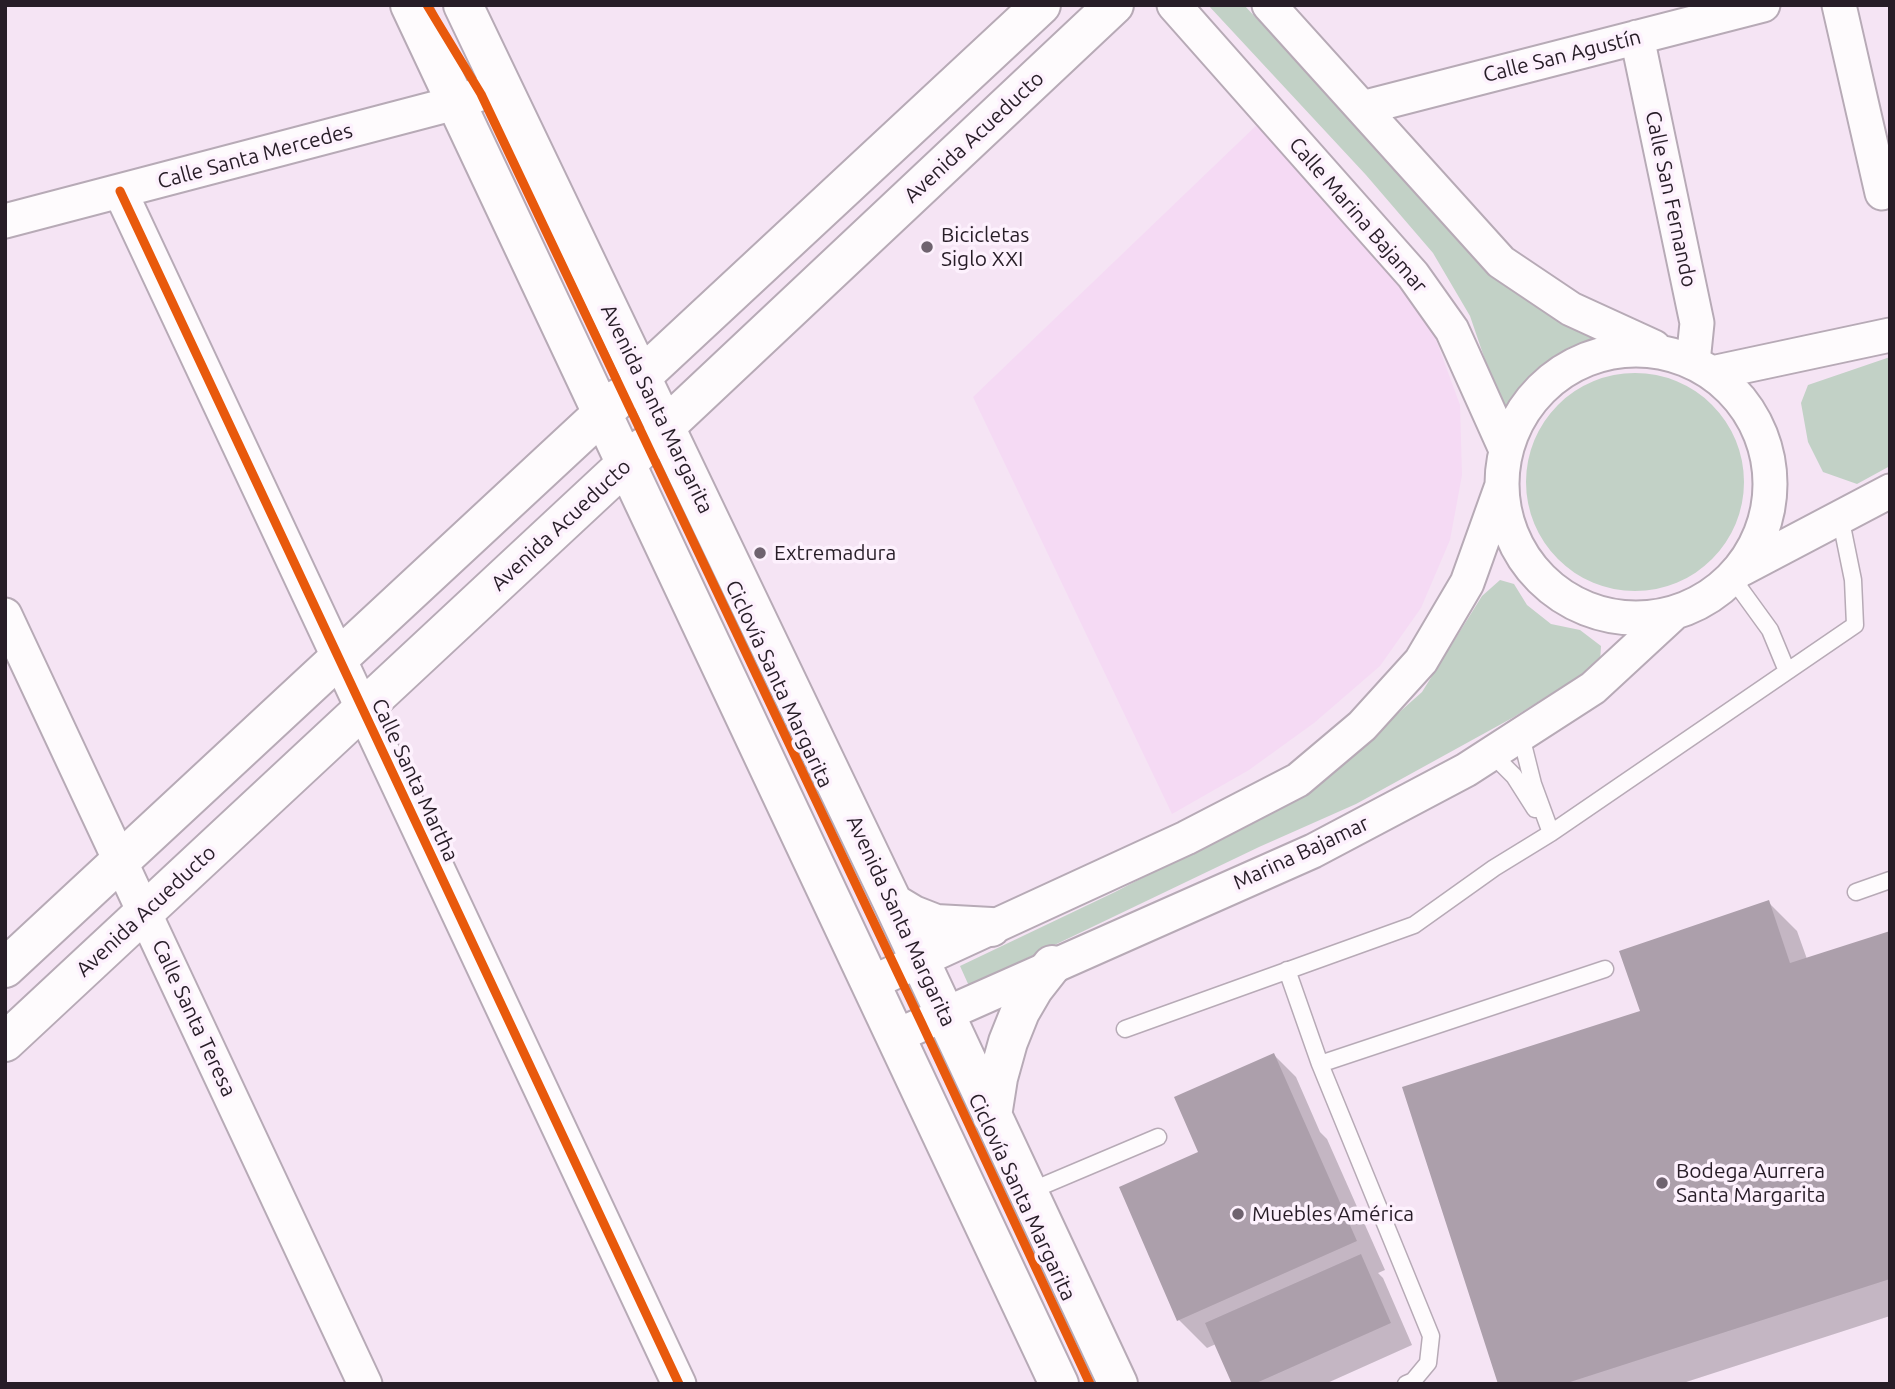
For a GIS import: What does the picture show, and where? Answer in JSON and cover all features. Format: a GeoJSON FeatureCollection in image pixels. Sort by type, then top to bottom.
{"type":"FeatureCollection","features":[{"type":"Feature","properties":{"kind":"main road"},"geometry":{"type":"LineString","coordinates":[[410,5],[1059,1384]]}},
{"type":"Feature","properties":{"kind":"main road","name":"Avenida Santa Margarita"},"geometry":{"type":"LineString","coordinates":[[463,5],[893,903],[1118,1384]]}},
{"type":"Feature","properties":{"kind":"main road"},"geometry":{"type":"LineString","coordinates":[[5,968],[1041,5]]}},
{"type":"Feature","properties":{"kind":"main road","name":"Avenida Acueducto"},"geometry":{"type":"LineString","coordinates":[[5,1042],[1114,5]]}},
{"type":"Feature","properties":{"kind":"main road"},"geometry":{"type":"LineString","coordinates":[[893,903],[936,924],[991,927]]}},
{"type":"Feature","properties":{"kind":"main road"},"geometry":{"type":"LineString","coordinates":[[992,1116],[998,1078],[1016,1022],[1034,988],[1052,965]]}},
{"type":"Feature","properties":{"kind":"street","name":"Calle Marina Bajamar"},"geometry":{"type":"LineString","coordinates":[[1174,5],[1413,275],[1452,330],[1506,450]]}},
{"type":"Feature","properties":{"kind":"street"},"geometry":{"type":"LineString","coordinates":[[1269,5],[1501,262],[1571,309],[1691,363],[1743,403],[1764,442],[1771,486],[1763,530],[1737,574],[1718,595],[1672,615],[1623,619],[1576,606],[1537,576],[1511,534],[1502,486]]}},
{"type":"Feature","properties":{"kind":"street","name":"Calle San Agustín"},"geometry":{"type":"LineString","coordinates":[[1362,108],[1763,5]]}},
{"type":"Feature","properties":{"kind":"street"},"geometry":{"type":"LineString","coordinates":[[1839,5],[1882,192]]}},
{"type":"Feature","properties":{"kind":"street","name":"Calle San Fernando"},"geometry":{"type":"LineString","coordinates":[[1637,37],[1697,323],[1691,363]]}},
{"type":"Feature","properties":{"kind":"street","name":"Calle Santa Mercedes"},"geometry":{"type":"LineString","coordinates":[[5,221],[455,103],[503,86]]}},
{"type":"Feature","properties":{"kind":"street","name":"Calle Santa Martha"},"geometry":{"type":"LineString","coordinates":[[120,191],[679,1384]]}},
{"type":"Feature","properties":{"kind":"street"},"geometry":{"type":"LineString","coordinates":[[871,983],[1186,838],[1298,779],[1362,726],[1421,661],[1467,583],[1502,486],[1506,450],[1523,411],[1550,380],[1587,359],[1628,349],[1691,363],[1890,335]]}},
{"type":"Feature","properties":{"kind":"street"},"geometry":{"type":"LineString","coordinates":[[1737,574],[1890,491]]}},
{"type":"Feature","properties":{"kind":"street","name":"Calle Santa Teresa"},"geometry":{"type":"LineString","coordinates":[[5,615],[365,1384]]}},
{"type":"Feature","properties":{"kind":"street","name":"Marina Bajamar"},"geometry":{"type":"LineString","coordinates":[[896,1036],[1312,851],[1466,770],[1593,688],[1672,615]]}},
{"type":"Feature","properties":{"kind":"lane"},"geometry":{"type":"LineString","coordinates":[[1125,1029],[1414,925],[1494,868],[1551,833],[1856,625],[1853,580],[1840,516]]}},
{"type":"Feature","properties":{"kind":"lane"},"geometry":{"type":"LineString","coordinates":[[1737,574],[1769,630],[1787,671]]}},
{"type":"Feature","properties":{"kind":"lane"},"geometry":{"type":"LineString","coordinates":[[1521,736],[1533,784],[1551,833]]}},
{"type":"Feature","properties":{"kind":"lane"},"geometry":{"type":"LineString","coordinates":[[1491,754],[1514,776],[1551,833]]}},
{"type":"Feature","properties":{"kind":"lane"},"geometry":{"type":"LineString","coordinates":[[1856,892],[1890,880]]}},
{"type":"Feature","properties":{"kind":"lane"},"geometry":{"type":"LineString","coordinates":[[1320,1064],[1605,969]]}},
{"type":"Feature","properties":{"kind":"lane"},"geometry":{"type":"LineString","coordinates":[[1287,970],[1320,1064],[1431,1336],[1429,1363],[1413,1381],[1406,1384]]}},
{"type":"Feature","properties":{"kind":"lane"},"geometry":{"type":"LineString","coordinates":[[1028,1192],[1158,1137]]}},
{"type":"Feature","properties":{"kind":"shaded area"},"geometry":{"type":"Polygon","coordinates":[[[1261,121],[1297,171],[1346,219],[1393,273],[1434,334],[1460,405],[1462,475],[1450,540],[1421,608],[1380,666],[1314,723],[1249,770],[1172,814],[973,397],[1261,121]]]}},
{"type":"Feature","properties":{"kind":"green space"},"geometry":{"type":"Polygon","coordinates":[[[1208,5],[1244,5],[1487,265],[1618,341],[1566,358],[1534,382],[1507,424],[1470,316],[1433,253],[1366,175],[1208,5]]]}},
{"type":"Feature","properties":{"kind":"green space"},"geometry":{"type":"Polygon","coordinates":[[[1890,357],[1890,466],[1857,484],[1823,472],[1808,442],[1801,403],[1808,385],[1890,357]]]}},
{"type":"Feature","properties":{"kind":"green space"},"geometry":{"type":"Polygon","coordinates":[[[1646,373],[1677,381],[1696,391],[1712,405],[1726,421],[1736,440],[1744,482],[1736,524],[1726,543],[1712,559],[1696,573],[1677,583],[1646,591],[1624,591],[1593,583],[1574,573],[1544,543],[1534,524],[1528,503],[1526,471],[1534,440],[1544,421],[1574,391],[1593,381],[1614,375],[1646,373]]]}},
{"type":"Feature","properties":{"kind":"green space"},"geometry":{"type":"Polygon","coordinates":[[[1500,580],[1514,584],[1527,605],[1551,624],[1580,630],[1601,646],[1600,663],[1514,717],[1356,804],[1259,847],[969,986],[960,966],[1115,892],[1313,789],[1422,692],[1482,596],[1500,580]]]}},
{"type":"Feature","properties":{"kind":"building","name":"Bodega Aurrera Santa Margarita"},"geometry":{"type":"Polygon","coordinates":[[[1769,900],[1790,963],[1890,931],[1890,1279],[1564,1384],[1498,1384],[1402,1087],[1640,1011],[1619,951],[1769,900]]]}},
{"type":"Feature","properties":{"kind":"building","name":"Muebles América"},"geometry":{"type":"Polygon","coordinates":[[[1274,1053],[1357,1241],[1177,1321],[1119,1187],[1198,1152],[1174,1097],[1274,1053]]]}},
{"type":"Feature","properties":{"kind":"building"},"geometry":{"type":"Polygon","coordinates":[[[1361,1254],[1391,1323],[1254,1384],[1232,1384],[1205,1323],[1361,1254]]]}},
{"type":"Feature","properties":{"kind":"cycle path","name":"Ciclovía Santa Margarita"},"geometry":{"type":"LineString","coordinates":[[427,5],[481,94],[1090,1384]]}},
{"type":"Feature","properties":{"kind":"cycle path"},"geometry":{"type":"LineString","coordinates":[[120,191],[679,1384]]}},
{"type":"Feature","properties":{"kind":"place","name":"Bicicletas Siglo XXI"},"geometry":{"type":"Point","coordinates":[927,247]}},
{"type":"Feature","properties":{"kind":"place","name":"Extremadura"},"geometry":{"type":"Point","coordinates":[760,553]}},
{"type":"Feature","properties":{"kind":"place","name":"Bodega Aurrera Santa Margarita"},"geometry":{"type":"Point","coordinates":[1662,1183]}},
{"type":"Feature","properties":{"kind":"place","name":"Muebles América"},"geometry":{"type":"Point","coordinates":[1238,1214]}}]}
